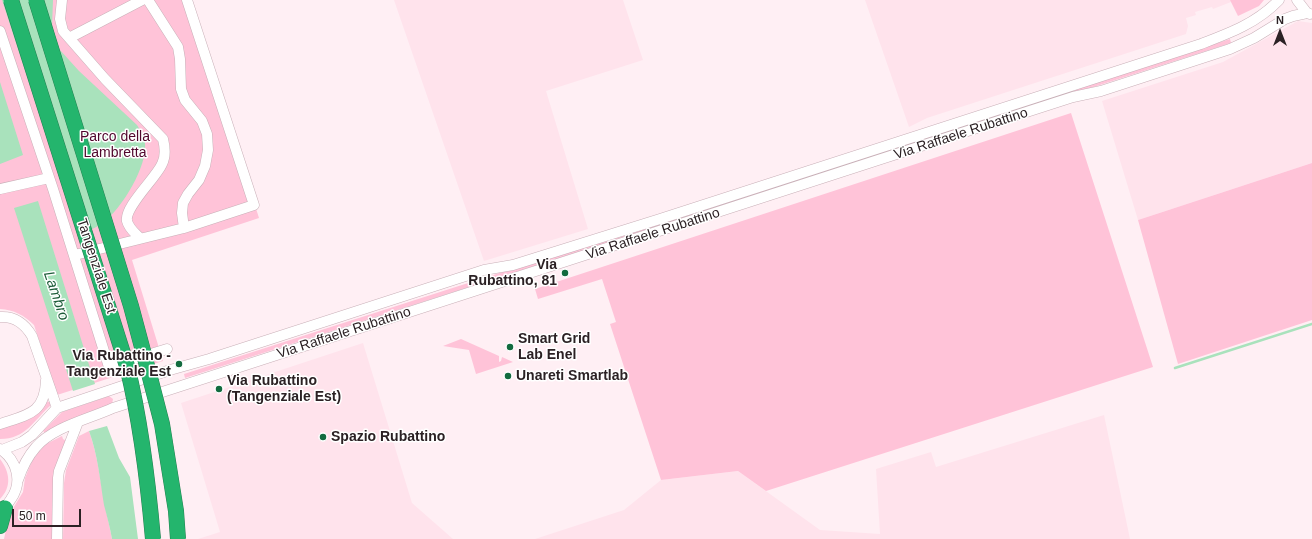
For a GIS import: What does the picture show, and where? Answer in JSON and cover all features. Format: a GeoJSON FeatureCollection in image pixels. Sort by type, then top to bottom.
{"type":"FeatureCollection","features":[{"type":"Feature","properties":{"kind":"highway","name":"Tangenziale Est"},"geometry":{"type":"LineString","coordinates":[[11,0],[127,366],[134,393],[148,484],[153,539]]}},
{"type":"Feature","properties":{"kind":"highway","name":"Tangenziale Est"},"geometry":{"type":"LineString","coordinates":[[36,0],[131,306],[146,362],[167,450],[176,510],[178,539]]}},
{"type":"Feature","properties":{"kind":"highway"},"geometry":{"type":"LineString","coordinates":[[0,526],[2,509]]}},
{"type":"Feature","properties":{"kind":"street"},"geometry":{"type":"LineString","coordinates":[[62,0],[60,20],[63,31],[163,139],[165,151],[162,164],[130,208],[126,220],[129,228],[140,238]]}},
{"type":"Feature","properties":{"kind":"street"},"geometry":{"type":"LineString","coordinates":[[69,38],[142,0]]}},
{"type":"Feature","properties":{"kind":"street"},"geometry":{"type":"LineString","coordinates":[[148,0],[178,47],[181,89],[185,100],[202,121],[207,134],[208,150],[205,166],[199,180],[188,194],[183,204],[182,213],[184,228]]}},
{"type":"Feature","properties":{"kind":"street"},"geometry":{"type":"LineString","coordinates":[[74,255],[184,228],[254,204],[187,0]]}},
{"type":"Feature","properties":{"kind":"street","name":"Via Raffaele Rubattino"},"geometry":{"type":"LineString","coordinates":[[18,480],[17,471],[13,463],[1,449],[22,442],[32,435],[57,408],[170,370],[209,359],[484,270],[514,265],[660,219],[1201,44],[1232,33],[1245,26],[1261,16],[1279,0]]}},
{"type":"Feature","properties":{"kind":"street","name":"Via Raffaele Rubattino"},"geometry":{"type":"LineString","coordinates":[[1297,0],[1309,14]]}},
{"type":"Feature","properties":{"kind":"street","name":"Via Raffaele Rubattino"},"geometry":{"type":"LineString","coordinates":[[2,509],[14,494],[18,480],[30,456],[42,441],[48,436],[78,422],[113,408],[1073,97],[1101,91],[1209,56],[1254,38],[1293,16],[1309,14]]}},
{"type":"Feature","properties":{"kind":"street"},"geometry":{"type":"LineString","coordinates":[[0,30],[109,367],[167,349]]}},
{"type":"Feature","properties":{"kind":"street"},"geometry":{"type":"LineString","coordinates":[[0,189],[49,178]]}},
{"type":"Feature","properties":{"kind":"street"},"geometry":{"type":"LineString","coordinates":[[0,317],[13,318],[27,327],[32,336],[57,408]]}},
{"type":"Feature","properties":{"kind":"street"},"geometry":{"type":"LineString","coordinates":[[0,424],[24,416],[39,407],[45,394],[46,376]]}},
{"type":"Feature","properties":{"kind":"street"},"geometry":{"type":"LineString","coordinates":[[58,539],[58,478],[78,422]]}},
{"type":"Feature","properties":{"kind":"shaded area"},"geometry":{"type":"Polygon","coordinates":[[[394,0],[623,0],[643,60],[546,91],[588,229],[484,261],[394,0]]]}},
{"type":"Feature","properties":{"kind":"shaded area"},"geometry":{"type":"Polygon","coordinates":[[[865,0],[1230,0],[1231,2],[1213,9],[1212,7],[1195,12],[1196,15],[1186,18],[1188,26],[1186,34],[927,118],[909,127],[865,0]]]}},
{"type":"Feature","properties":{"kind":"shaded area"},"geometry":{"type":"Polygon","coordinates":[[[1298,21],[1312,23],[1312,163],[1138,220],[1102,101],[1223,62],[1298,21]]]}},
{"type":"Feature","properties":{"kind":"shaded area"},"geometry":{"type":"Polygon","coordinates":[[[363,343],[412,503],[453,539],[198,539],[220,532],[181,403],[363,343]]]}},
{"type":"Feature","properties":{"kind":"shaded area"},"geometry":{"type":"Polygon","coordinates":[[[1104,415],[1130,539],[535,539],[624,510],[661,480],[738,471],[820,530],[880,534],[876,469],[931,452],[936,467],[1104,415]]]}},
{"type":"Feature","properties":{"kind":"green space","name":"Parco della Lambretta"},"geometry":{"type":"Polygon","coordinates":[[[0,0],[190,0],[259,218],[132,260],[163,361],[57,395],[34,325],[26,318],[18,314],[0,309],[0,0]]]}},
{"type":"Feature","properties":{"kind":"green space"},"geometry":{"type":"Polygon","coordinates":[[[1230,0],[1264,0],[1259,6],[1238,16],[1230,0]]]}},
{"type":"Feature","properties":{"kind":"green space"},"geometry":{"type":"Polygon","coordinates":[[[1230,39],[1231,43],[185,378],[184,374],[1230,39]]]}},
{"type":"Feature","properties":{"kind":"green space"},"geometry":{"type":"Polygon","coordinates":[[[1071,113],[1153,367],[766,491],[738,471],[661,480],[610,324],[616,322],[602,279],[538,299],[535,289],[1071,113]]]}},
{"type":"Feature","properties":{"kind":"green space"},"geometry":{"type":"Polygon","coordinates":[[[1312,163],[1312,320],[1178,364],[1138,220],[1312,163]]]}},
{"type":"Feature","properties":{"kind":"green space"},"geometry":{"type":"Polygon","coordinates":[[[461,339],[499,356],[499,362],[501,361],[502,357],[513,362],[476,374],[469,350],[443,346],[461,339]]]}},
{"type":"Feature","properties":{"kind":"green space"},"geometry":{"type":"Polygon","coordinates":[[[51,396],[51,405],[29,428],[17,436],[0,439],[0,428],[46,401],[49,402],[51,396]]]}},
{"type":"Feature","properties":{"kind":"green space"},"geometry":{"type":"Polygon","coordinates":[[[109,396],[113,399],[112,404],[45,433],[43,431],[62,412],[109,396]]]}},
{"type":"Feature","properties":{"kind":"green space"},"geometry":{"type":"Polygon","coordinates":[[[89,431],[97,459],[112,539],[63,539],[64,483],[66,470],[79,436],[89,431]]]}},
{"type":"Feature","properties":{"kind":"green space"},"geometry":{"type":"Polygon","coordinates":[[[62,436],[63,439],[68,442],[54,539],[4,539],[9,515],[23,492],[25,478],[32,461],[46,444],[62,436]]]}},
{"type":"Feature","properties":{"kind":"green space"},"geometry":{"type":"Polygon","coordinates":[[[0,459],[8,474],[8,484],[0,499],[0,459]]]}},
{"type":"Feature","properties":{"kind":"water"},"geometry":{"type":"Polygon","coordinates":[[[2,0],[53,0],[52,27],[60,50],[79,71],[137,125],[145,142],[144,158],[135,180],[122,203],[106,220],[98,226],[78,234],[2,0]]]}},
{"type":"Feature","properties":{"kind":"water"},"geometry":{"type":"Polygon","coordinates":[[[0,82],[23,155],[0,164],[0,82]]]}},
{"type":"Feature","properties":{"kind":"water","name":"Lambro"},"geometry":{"type":"Polygon","coordinates":[[[38,201],[95,384],[73,391],[14,208],[38,201]]]}},
{"type":"Feature","properties":{"kind":"water"},"geometry":{"type":"Polygon","coordinates":[[[107,426],[119,458],[130,477],[138,539],[112,539],[104,505],[97,459],[89,431],[107,426]]]}},
{"type":"Feature","properties":{"kind":"waterway"},"geometry":{"type":"LineString","coordinates":[[1175,368],[1312,324]]}},
{"type":"Feature","properties":{"kind":"place","name":"Via Rubattino, 81"},"geometry":{"type":"Point","coordinates":[565,273]}},
{"type":"Feature","properties":{"kind":"place","name":"Smart Grid Lab Enel"},"geometry":{"type":"Point","coordinates":[510,347]}},
{"type":"Feature","properties":{"kind":"place","name":"Via Rubattino - Tangenziale Est"},"geometry":{"type":"Point","coordinates":[179,364]}},
{"type":"Feature","properties":{"kind":"place","name":"Unareti Smartlab"},"geometry":{"type":"Point","coordinates":[508,376]}},
{"type":"Feature","properties":{"kind":"place","name":"Via Rubattino (Tangenziale Est)"},"geometry":{"type":"Point","coordinates":[219,389]}},
{"type":"Feature","properties":{"kind":"place","name":"Spazio Rubattino"},"geometry":{"type":"Point","coordinates":[323,437]}}]}
